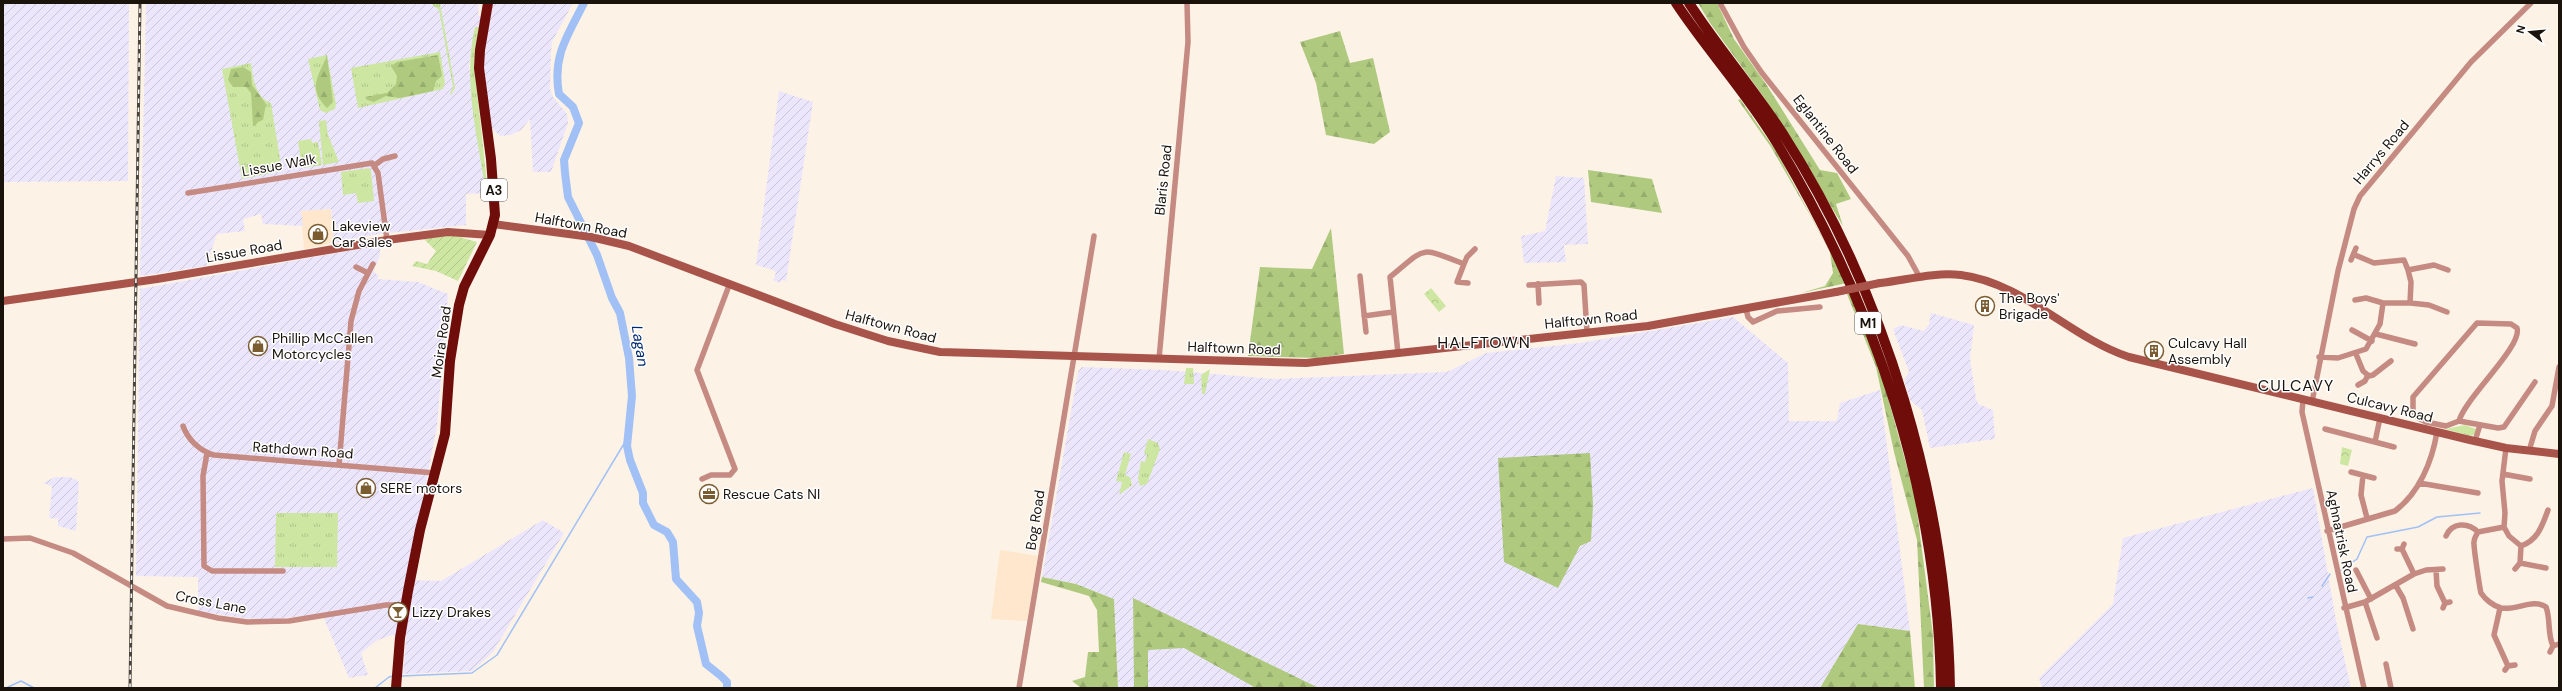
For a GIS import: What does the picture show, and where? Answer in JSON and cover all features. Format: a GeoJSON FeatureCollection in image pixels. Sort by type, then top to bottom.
{"type":"FeatureCollection","features":[{"type":"Feature","properties":{"kind":"highway","name":"Moira Road"},"geometry":{"type":"LineString","coordinates":[[397,683],[406,605],[420,530],[445,434],[450,361],[459,305],[464,287],[490,235],[493,224],[494,190],[478,68],[488,3]]}},
{"type":"Feature","properties":{"kind":"highway","name":"M1"},"geometry":{"type":"LineString","coordinates":[[1676,3],[1774,138],[1823,222],[1866,317],[1899,412],[1922,510],[1936,599],[1941,688]]}},
{"type":"Feature","properties":{"kind":"highway","name":"M1"},"geometry":{"type":"LineString","coordinates":[[1689,3],[1783,134],[1820,198],[1857,275],[1886,346],[1907,410],[1927,489],[1944,600],[1950,688]]}},
{"type":"Feature","properties":{"kind":"street","name":"Blaris Road"},"geometry":{"type":"LineString","coordinates":[[1159,359],[1188,42],[1187,3]]}},
{"type":"Feature","properties":{"kind":"street","name":"Eglantine Road"},"geometry":{"type":"LineString","coordinates":[[1720,3],[1744,47],[1762,73],[1908,256],[1919,276]]}},
{"type":"Feature","properties":{"kind":"street","name":"Harrys Road"},"geometry":{"type":"LineString","coordinates":[[2308,401],[2339,264],[2354,208],[2360,196],[2471,62],[2531,3]]}},
{"type":"Feature","properties":{"kind":"street","name":"Lissue Walk"},"geometry":{"type":"LineString","coordinates":[[188,193],[362,162],[375,164],[383,159],[395,156]]}},
{"type":"Feature","properties":{"kind":"street"},"geometry":{"type":"LineString","coordinates":[[375,164],[378,173],[387,240]]}},
{"type":"Feature","properties":{"kind":"street","name":"Halftown Road"},"geometry":{"type":"LineString","coordinates":[[493,224],[603,239],[640,249],[835,324],[921,349],[951,352],[1306,363],[1684,321],[1836,292],[1880,282]]}},
{"type":"Feature","properties":{"kind":"street","name":"Lissue Road"},"geometry":{"type":"LineString","coordinates":[[3,302],[157,279],[387,240],[448,232],[490,235]]}},
{"type":"Feature","properties":{"kind":"street","name":"Bog Road"},"geometry":{"type":"LineString","coordinates":[[1019,688],[1094,236]]}},
{"type":"Feature","properties":{"kind":"street"},"geometry":{"type":"LineString","coordinates":[[1468,283],[1458,282],[1467,257],[1476,248]]}},
{"type":"Feature","properties":{"kind":"street"},"geometry":{"type":"LineString","coordinates":[[2351,260],[2355,255],[2356,248]]}},
{"type":"Feature","properties":{"kind":"street"},"geometry":{"type":"LineString","coordinates":[[1398,352],[1390,277],[1414,255],[1425,251],[1433,252],[1464,264]]}},
{"type":"Feature","properties":{"kind":"street"},"geometry":{"type":"LineString","coordinates":[[2355,255],[2374,263],[2404,260],[2411,282],[2410,303]]}},
{"type":"Feature","properties":{"kind":"street"},"geometry":{"type":"LineString","coordinates":[[339,465],[351,322],[359,291],[373,264]]}},
{"type":"Feature","properties":{"kind":"street"},"geometry":{"type":"LineString","coordinates":[[2408,270],[2434,265],[2448,270]]}},
{"type":"Feature","properties":{"kind":"street"},"geometry":{"type":"LineString","coordinates":[[356,267],[368,273]]}},
{"type":"Feature","properties":{"kind":"street","name":"Culcavy Road"},"geometry":{"type":"LineString","coordinates":[[1880,282],[1919,276],[1947,274],[1988,282],[2003,286],[2077,333],[2118,354],[2475,441],[2506,448],[2559,454]]}},
{"type":"Feature","properties":{"kind":"street"},"geometry":{"type":"LineString","coordinates":[[1360,276],[1366,332]]}},
{"type":"Feature","properties":{"kind":"street"},"geometry":{"type":"LineString","coordinates":[[1530,285],[1581,282],[1584,285],[1587,332]]}},
{"type":"Feature","properties":{"kind":"street"},"geometry":{"type":"LineString","coordinates":[[702,479],[711,475],[730,475],[735,469],[697,370],[730,283]]}},
{"type":"Feature","properties":{"kind":"street"},"geometry":{"type":"LineString","coordinates":[[1538,284],[1539,303]]}},
{"type":"Feature","properties":{"kind":"street"},"geometry":{"type":"LineString","coordinates":[[2355,300],[2366,298],[2383,303],[2429,305],[2447,312]]}},
{"type":"Feature","properties":{"kind":"street"},"geometry":{"type":"LineString","coordinates":[[2319,357],[2338,358],[2356,354],[2366,349],[2376,334],[2380,324],[2383,303]]}},
{"type":"Feature","properties":{"kind":"street"},"geometry":{"type":"LineString","coordinates":[[1746,309],[1748,317],[1753,322],[1777,311],[1820,306]]}},
{"type":"Feature","properties":{"kind":"street"},"geometry":{"type":"LineString","coordinates":[[1364,316],[1394,312]]}},
{"type":"Feature","properties":{"kind":"street"},"geometry":{"type":"LineString","coordinates":[[2459,421],[2467,402],[2495,372],[2518,335],[2514,325],[2477,323],[2413,397],[2413,411],[2418,418],[2446,426],[2459,421],[2498,428],[2504,427],[2535,382]]}},
{"type":"Feature","properties":{"kind":"street"},"geometry":{"type":"LineString","coordinates":[[2352,330],[2372,341]]}},
{"type":"Feature","properties":{"kind":"street"},"geometry":{"type":"LineString","coordinates":[[2376,334],[2416,344]]}},
{"type":"Feature","properties":{"kind":"street"},"geometry":{"type":"LineString","coordinates":[[2356,354],[2368,375]]}},
{"type":"Feature","properties":{"kind":"street"},"geometry":{"type":"LineString","coordinates":[[2368,375],[2374,375],[2390,362]]}},
{"type":"Feature","properties":{"kind":"street"},"geometry":{"type":"LineString","coordinates":[[2529,451],[2535,431],[2552,406],[2559,366]]}},
{"type":"Feature","properties":{"kind":"street"},"geometry":{"type":"LineString","coordinates":[[2358,385],[2365,380],[2368,375]]}},
{"type":"Feature","properties":{"kind":"street","name":"Aghnatrisk Road"},"geometry":{"type":"LineString","coordinates":[[2308,401],[2302,412],[2344,608],[2364,688]]}},
{"type":"Feature","properties":{"kind":"street"},"geometry":{"type":"LineString","coordinates":[[2375,442],[2380,418]]}},
{"type":"Feature","properties":{"kind":"street"},"geometry":{"type":"LineString","coordinates":[[2475,441],[2480,425]]}},
{"type":"Feature","properties":{"kind":"street"},"geometry":{"type":"LineString","coordinates":[[183,426],[193,442],[207,453],[203,476],[204,566],[212,571],[283,572]]}},
{"type":"Feature","properties":{"kind":"street"},"geometry":{"type":"LineString","coordinates":[[2325,429],[2394,447]]}},
{"type":"Feature","properties":{"kind":"street"},"geometry":{"type":"LineString","coordinates":[[2327,531],[2367,518],[2395,512],[2419,483],[2427,467],[2437,432]]}},
{"type":"Feature","properties":{"kind":"street"},"geometry":{"type":"LineString","coordinates":[[2506,448],[2502,474],[2505,513],[2504,527],[2509,536],[2521,546]]}},
{"type":"Feature","properties":{"kind":"street","name":"Rathdown Road"},"geometry":{"type":"LineString","coordinates":[[207,453],[220,456],[435,473]]}},
{"type":"Feature","properties":{"kind":"street"},"geometry":{"type":"LineString","coordinates":[[2351,472],[2374,478]]}},
{"type":"Feature","properties":{"kind":"street"},"geometry":{"type":"LineString","coordinates":[[2502,474],[2530,479]]}},
{"type":"Feature","properties":{"kind":"street"},"geometry":{"type":"LineString","coordinates":[[2363,475],[2361,495],[2367,518]]}},
{"type":"Feature","properties":{"kind":"street"},"geometry":{"type":"LineString","coordinates":[[2419,483],[2478,493]]}},
{"type":"Feature","properties":{"kind":"street"},"geometry":{"type":"LineString","coordinates":[[2521,546],[2529,543],[2539,533],[2548,510]]}},
{"type":"Feature","properties":{"kind":"street"},"geometry":{"type":"LineString","coordinates":[[2443,524],[2449,529]]}},
{"type":"Feature","properties":{"kind":"street"},"geometry":{"type":"LineString","coordinates":[[2446,536],[2449,529],[2455,525],[2472,527],[2478,532]]}},
{"type":"Feature","properties":{"kind":"street"},"geometry":{"type":"LineString","coordinates":[[2478,532],[2504,527]]}},
{"type":"Feature","properties":{"kind":"street"},"geometry":{"type":"LineString","coordinates":[[2478,532],[2474,543],[2479,571],[2479,588],[2484,597],[2500,608],[2513,608],[2534,604],[2546,607],[2550,618],[2549,637],[2556,645],[2550,652]]}},
{"type":"Feature","properties":{"kind":"street","name":"Cross Lane"},"geometry":{"type":"LineString","coordinates":[[3,539],[30,538],[73,553],[167,606],[218,618],[276,622],[320,617],[386,605],[406,605]]}},
{"type":"Feature","properties":{"kind":"street"},"geometry":{"type":"LineString","coordinates":[[2514,570],[2520,563],[2521,546]]}},
{"type":"Feature","properties":{"kind":"street"},"geometry":{"type":"LineString","coordinates":[[2401,548],[2414,574]]}},
{"type":"Feature","properties":{"kind":"street"},"geometry":{"type":"LineString","coordinates":[[2520,563],[2546,568]]}},
{"type":"Feature","properties":{"kind":"street"},"geometry":{"type":"LineString","coordinates":[[2344,608],[2368,601],[2396,586],[2414,574],[2426,570],[2443,569]]}},
{"type":"Feature","properties":{"kind":"street"},"geometry":{"type":"LineString","coordinates":[[2356,570],[2368,601],[2377,638]]}},
{"type":"Feature","properties":{"kind":"street"},"geometry":{"type":"LineString","coordinates":[[2436,570],[2437,586],[2446,604]]}},
{"type":"Feature","properties":{"kind":"street"},"geometry":{"type":"LineString","coordinates":[[2396,586],[2403,598],[2413,629]]}},
{"type":"Feature","properties":{"kind":"street"},"geometry":{"type":"LineString","coordinates":[[2500,608],[2494,636],[2507,668],[2515,665]]}},
{"type":"Feature","properties":{"kind":"street"},"geometry":{"type":"LineString","coordinates":[[2386,664],[2392,688]]}},
{"type":"Feature","properties":{"kind":"shaded area"},"geometry":{"type":"Polygon","coordinates":[[[3,3],[129,3],[128,181],[3,182],[3,3]]]}},
{"type":"Feature","properties":{"kind":"shaded area"},"geometry":{"type":"Polygon","coordinates":[[[146,3],[479,3],[478,16],[483,17],[481,27],[475,27],[469,65],[486,193],[466,194],[466,225],[378,234],[334,243],[331,209],[301,211],[303,226],[263,224],[261,214],[243,219],[245,231],[217,234],[206,266],[140,276],[146,3]]]}},
{"type":"Feature","properties":{"kind":"shaded area"},"geometry":{"type":"Polygon","coordinates":[[[493,3],[573,3],[552,42],[550,89],[553,97],[567,114],[568,123],[551,172],[533,172],[530,119],[521,130],[511,135],[500,136],[489,125],[481,65],[493,3]]]}},
{"type":"Feature","properties":{"kind":"shaded area"},"geometry":{"type":"Polygon","coordinates":[[[779,91],[813,102],[786,281],[782,280],[780,283],[773,280],[776,273],[773,270],[756,265],[779,91]]]}},
{"type":"Feature","properties":{"kind":"shaded area"},"geometry":{"type":"Polygon","coordinates":[[[1556,176],[1584,178],[1588,244],[1564,245],[1566,262],[1524,263],[1521,236],[1545,231],[1556,176]]]}},
{"type":"Feature","properties":{"kind":"shaded area","name":"Lakeview Car Sales"},"geometry":{"type":"Polygon","coordinates":[[[331,209],[334,243],[304,249],[301,211],[331,209]]]}},
{"type":"Feature","properties":{"kind":"shaded area"},"geometry":{"type":"Polygon","coordinates":[[[380,245],[380,256],[373,271],[379,276],[377,279],[418,282],[448,294],[437,426],[407,580],[441,581],[543,520],[564,533],[493,652],[472,671],[403,674],[406,637],[392,635],[376,641],[361,653],[368,675],[349,678],[322,614],[267,620],[242,618],[198,611],[198,577],[136,576],[140,289],[380,245]]]}},
{"type":"Feature","properties":{"kind":"shaded area"},"geometry":{"type":"Polygon","coordinates":[[[1931,313],[1974,325],[1970,359],[1976,398],[1978,404],[1993,410],[1995,439],[1930,448],[1922,410],[1910,400],[1904,380],[1909,372],[1893,329],[1901,325],[1924,331],[1929,324],[1931,313]]]}},
{"type":"Feature","properties":{"kind":"shaded area"},"geometry":{"type":"Polygon","coordinates":[[[1733,317],[1788,363],[1789,421],[1837,421],[1840,403],[1880,390],[1910,631],[1858,624],[1820,688],[1118,688],[1114,599],[1076,584],[1042,577],[1078,372],[1082,367],[1164,370],[1275,379],[1447,372],[1486,353],[1580,343],[1733,317]]]}},
{"type":"Feature","properties":{"kind":"shaded area"},"geometry":{"type":"Polygon","coordinates":[[[55,477],[69,477],[77,480],[79,483],[76,531],[58,526],[58,519],[49,518],[52,486],[43,483],[55,477]]]}},
{"type":"Feature","properties":{"kind":"shaded area"},"geometry":{"type":"Polygon","coordinates":[[[2313,488],[2337,626],[2351,688],[2042,688],[2039,678],[2113,604],[2123,538],[2313,488]]]}},
{"type":"Feature","properties":{"kind":"shaded area"},"geometry":{"type":"Polygon","coordinates":[[[1000,550],[1038,556],[1027,621],[991,619],[1000,550]]]}},
{"type":"Feature","properties":{"kind":"green space"},"geometry":{"type":"Polygon","coordinates":[[[430,3],[440,3],[455,88],[451,95],[450,94],[453,87],[439,10],[430,3]]]}},
{"type":"Feature","properties":{"kind":"green space"},"geometry":{"type":"Polygon","coordinates":[[[1698,3],[1717,3],[1734,39],[1766,84],[1820,170],[1837,173],[1851,199],[1836,204],[1843,226],[1763,96],[1710,23],[1698,3]]]}},
{"type":"Feature","properties":{"kind":"green space"},"geometry":{"type":"Polygon","coordinates":[[[475,27],[481,27],[474,63],[488,193],[486,193],[471,89],[471,47],[475,27]]]}},
{"type":"Feature","properties":{"kind":"green space"},"geometry":{"type":"Polygon","coordinates":[[[1340,31],[1350,63],[1373,58],[1390,132],[1374,144],[1326,135],[1316,83],[1300,42],[1340,31]]]}},
{"type":"Feature","properties":{"kind":"green space"},"geometry":{"type":"Polygon","coordinates":[[[440,52],[445,82],[443,89],[358,108],[351,68],[440,52]]]}},
{"type":"Feature","properties":{"kind":"green space"},"geometry":{"type":"Polygon","coordinates":[[[327,55],[336,104],[335,109],[326,113],[320,110],[308,59],[327,55]]]}},
{"type":"Feature","properties":{"kind":"green space"},"geometry":{"type":"Polygon","coordinates":[[[438,55],[442,76],[436,81],[433,91],[400,98],[386,96],[374,102],[367,100],[365,97],[387,93],[396,84],[397,76],[391,66],[397,62],[438,55]]]}},
{"type":"Feature","properties":{"kind":"green space"},"geometry":{"type":"Polygon","coordinates":[[[327,56],[333,102],[327,108],[318,95],[316,83],[327,56]]]}},
{"type":"Feature","properties":{"kind":"green space"},"geometry":{"type":"Polygon","coordinates":[[[251,63],[254,81],[258,92],[271,103],[282,171],[242,179],[222,69],[251,63]]]}},
{"type":"Feature","properties":{"kind":"green space"},"geometry":{"type":"Polygon","coordinates":[[[243,67],[251,72],[252,85],[266,104],[263,120],[258,122],[255,126],[253,126],[251,93],[246,87],[233,87],[228,80],[231,69],[243,67]]]}},
{"type":"Feature","properties":{"kind":"green space"},"geometry":{"type":"Polygon","coordinates":[[[1740,99],[1776,151],[1847,283],[1801,293],[1825,286],[1833,273],[1830,252],[1771,147],[1738,100],[1740,99]]]}},
{"type":"Feature","properties":{"kind":"green space"},"geometry":{"type":"Polygon","coordinates":[[[326,120],[328,135],[339,162],[323,165],[319,121],[326,120]]]}},
{"type":"Feature","properties":{"kind":"green space"},"geometry":{"type":"Polygon","coordinates":[[[311,139],[312,143],[318,142],[322,165],[302,168],[298,141],[311,139]]]}},
{"type":"Feature","properties":{"kind":"green space"},"geometry":{"type":"Polygon","coordinates":[[[369,168],[371,171],[374,201],[358,203],[356,193],[343,195],[341,172],[369,168]]]}},
{"type":"Feature","properties":{"kind":"green space"},"geometry":{"type":"Polygon","coordinates":[[[1588,170],[1652,179],[1662,213],[1591,202],[1588,170]]]}},
{"type":"Feature","properties":{"kind":"green space"},"geometry":{"type":"Polygon","coordinates":[[[1331,228],[1344,354],[1318,358],[1248,356],[1260,267],[1312,269],[1331,228]]]}},
{"type":"Feature","properties":{"kind":"green space"},"geometry":{"type":"Polygon","coordinates":[[[453,235],[477,242],[458,281],[436,271],[412,266],[416,261],[427,264],[436,251],[424,239],[453,235]]]}},
{"type":"Feature","properties":{"kind":"green space"},"geometry":{"type":"Polygon","coordinates":[[[1431,288],[1446,306],[1439,312],[1424,294],[1431,288]]]}},
{"type":"Feature","properties":{"kind":"green space"},"geometry":{"type":"Polygon","coordinates":[[[1851,292],[1880,369],[1915,496],[1933,635],[1934,688],[1924,688],[1917,540],[1894,452],[1876,367],[1847,294],[1851,292]]]}},
{"type":"Feature","properties":{"kind":"green space"},"geometry":{"type":"Polygon","coordinates":[[[1186,368],[1193,368],[1194,384],[1184,384],[1186,368]]]}},
{"type":"Feature","properties":{"kind":"green space"},"geometry":{"type":"Polygon","coordinates":[[[1210,369],[1205,394],[1202,394],[1201,375],[1210,369]]]}},
{"type":"Feature","properties":{"kind":"green space"},"geometry":{"type":"Polygon","coordinates":[[[2426,424],[2446,429],[2465,425],[2476,429],[2475,434],[2471,436],[2426,424]]]}},
{"type":"Feature","properties":{"kind":"green space"},"geometry":{"type":"Polygon","coordinates":[[[1148,439],[1158,443],[1160,449],[1147,484],[1140,486],[1138,478],[1141,461],[1145,462],[1147,455],[1144,453],[1148,439]]]}},
{"type":"Feature","properties":{"kind":"green space"},"geometry":{"type":"Polygon","coordinates":[[[2342,447],[2352,450],[2348,466],[2340,464],[2342,447]]]}},
{"type":"Feature","properties":{"kind":"green space"},"geometry":{"type":"Polygon","coordinates":[[[1124,452],[1131,454],[1125,475],[1130,477],[1132,485],[1119,495],[1122,482],[1116,481],[1124,452]]]}},
{"type":"Feature","properties":{"kind":"green space"},"geometry":{"type":"Polygon","coordinates":[[[1590,453],[1593,505],[1591,541],[1580,546],[1558,588],[1504,562],[1498,458],[1590,453]]]}},
{"type":"Feature","properties":{"kind":"green space"},"geometry":{"type":"Polygon","coordinates":[[[276,513],[338,513],[337,567],[275,567],[276,513]]]}},
{"type":"Feature","properties":{"kind":"green space"},"geometry":{"type":"Polygon","coordinates":[[[1042,577],[1076,584],[1114,599],[1118,688],[1081,688],[1072,681],[1085,677],[1088,652],[1099,652],[1097,610],[1089,596],[1041,582],[1042,577]]]}},
{"type":"Feature","properties":{"kind":"green space"},"geometry":{"type":"Polygon","coordinates":[[[1133,598],[1319,688],[1256,688],[1184,648],[1148,650],[1148,688],[1134,688],[1133,598]]]}},
{"type":"Feature","properties":{"kind":"green space"},"geometry":{"type":"Polygon","coordinates":[[[1858,624],[1910,631],[1915,688],[1820,688],[1858,624]]]}},
{"type":"Feature","properties":{"kind":"waterway","name":"Lagan"},"geometry":{"type":"LineString","coordinates":[[584,3],[563,46],[557,80],[559,94],[573,107],[579,123],[564,160],[568,197],[597,255],[612,298],[620,313],[629,358],[632,396],[627,446],[630,460],[643,493],[643,503],[654,525],[667,532],[673,542],[676,579],[697,602],[699,613],[697,626],[706,664],[727,682],[727,688]]}},
{"type":"Feature","properties":{"kind":"waterway"},"geometry":{"type":"LineString","coordinates":[[401,676],[472,673],[497,655],[628,437]]}},
{"type":"Feature","properties":{"kind":"waterway"},"geometry":{"type":"LineString","coordinates":[[2341,570],[2357,559],[2367,537],[2418,527],[2437,517],[2480,513]]}},
{"type":"Feature","properties":{"kind":"waterway"},"geometry":{"type":"LineString","coordinates":[[2322,586],[2330,574]]}},
{"type":"Feature","properties":{"kind":"waterway"},"geometry":{"type":"LineString","coordinates":[[2308,598],[2313,597]]}},
{"type":"Feature","properties":{"kind":"waterway"},"geometry":{"type":"LineString","coordinates":[[375,688],[389,677],[393,676]]}},
{"type":"Feature","properties":{"kind":"waterway"},"geometry":{"type":"LineString","coordinates":[[6,688],[21,681],[34,688]]}},
{"type":"Feature","properties":{"kind":"railway"},"geometry":{"type":"LineString","coordinates":[[130,688],[140,3]]}},
{"type":"Feature","properties":{"kind":"place","name":"Lakeview Car Sales"},"geometry":{"type":"Point","coordinates":[318,234]}},
{"type":"Feature","properties":{"kind":"place","name":"The Boys' Brigade"},"geometry":{"type":"Point","coordinates":[1985,306]}},
{"type":"Feature","properties":{"kind":"place","name":"Phillip McCallen Motorcycles"},"geometry":{"type":"Point","coordinates":[258,346]}},
{"type":"Feature","properties":{"kind":"place","name":"Culcavy Hall Assembly"},"geometry":{"type":"Point","coordinates":[2154,351]}},
{"type":"Feature","properties":{"kind":"place","name":"SERE motors"},"geometry":{"type":"Point","coordinates":[366,488]}},
{"type":"Feature","properties":{"kind":"place","name":"Rescue Cats NI"},"geometry":{"type":"Point","coordinates":[709,494]}},
{"type":"Feature","properties":{"kind":"place","name":"Lizzy Drakes"},"geometry":{"type":"Point","coordinates":[398,612]}},
{"type":"Feature","properties":{"kind":"district","name":"HALFTOWN"},"geometry":{"type":"Point","coordinates":[1484,342]}},
{"type":"Feature","properties":{"kind":"district","name":"CULCAVY"},"geometry":{"type":"Point","coordinates":[2296,385]}}]}
